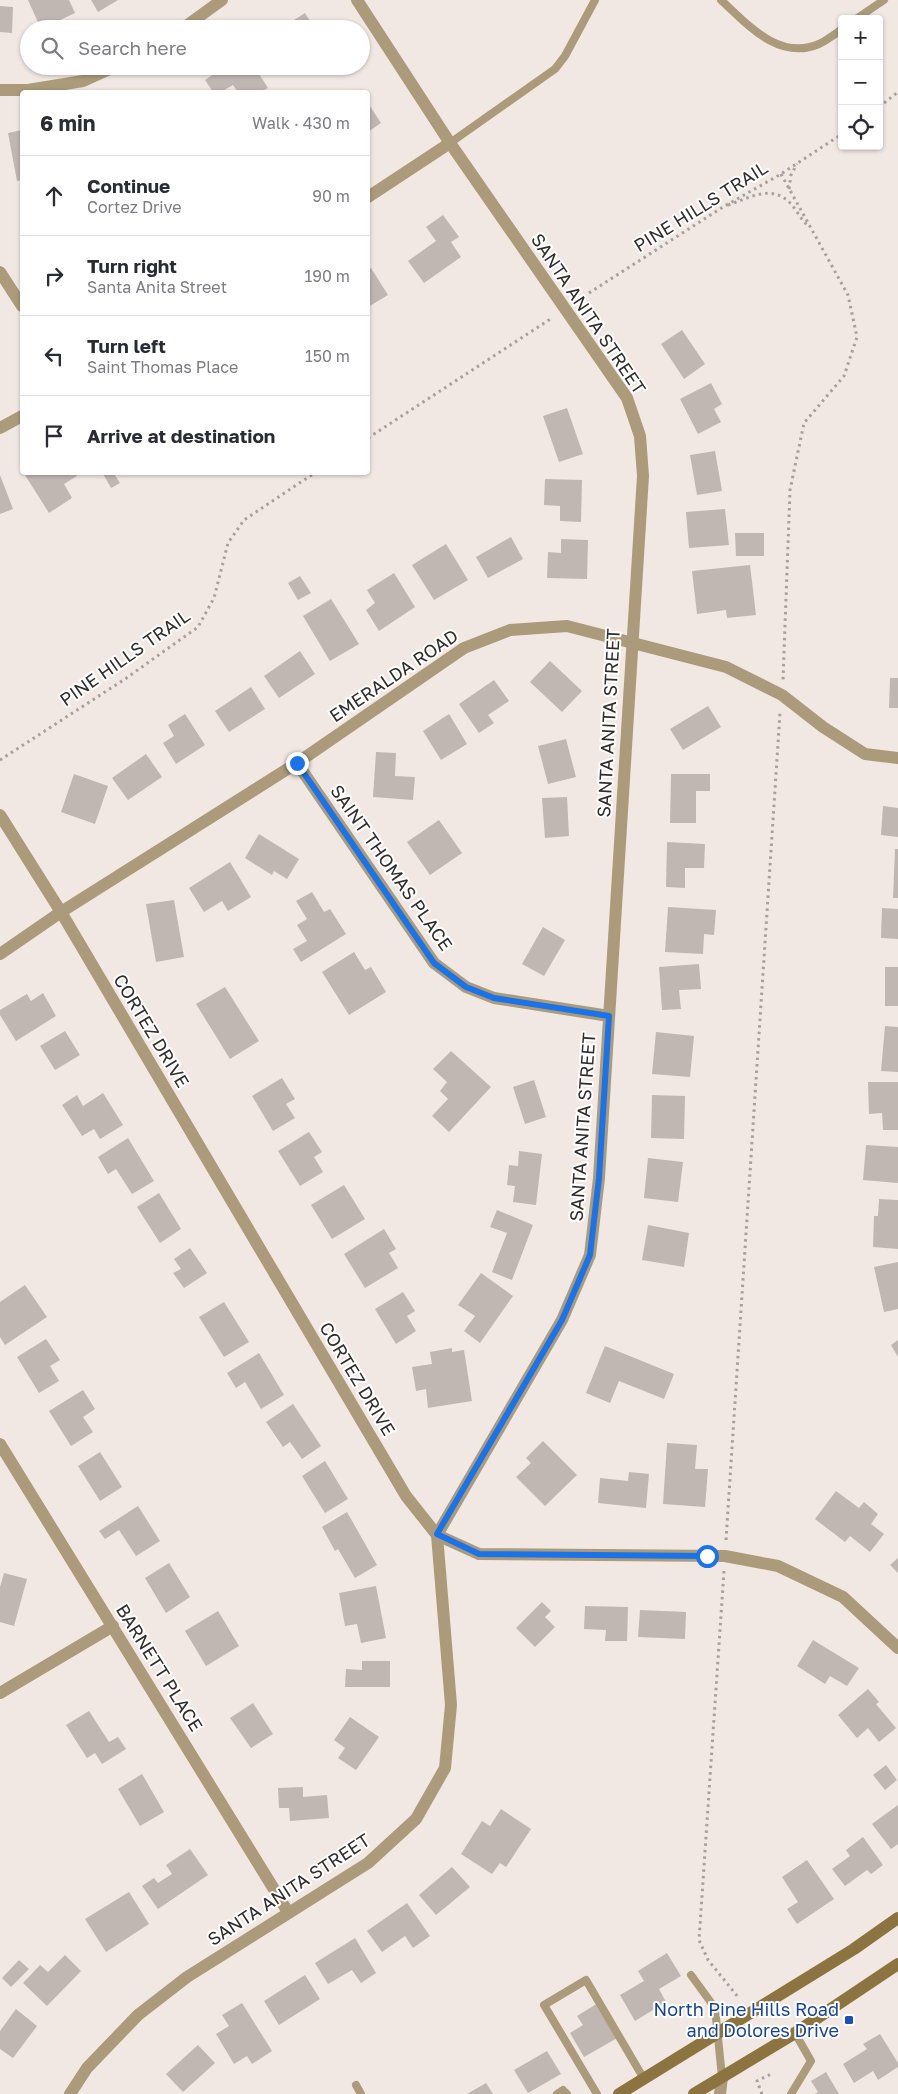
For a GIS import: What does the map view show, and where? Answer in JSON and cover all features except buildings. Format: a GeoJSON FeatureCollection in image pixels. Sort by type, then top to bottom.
{"type":"FeatureCollection","features":[{"type":"Feature","properties":{"kind":"main road"},"geometry":{"type":"LineString","coordinates":[[619,2094],[854,1949],[898,1918]]}},
{"type":"Feature","properties":{"kind":"main road"},"geometry":{"type":"LineString","coordinates":[[694,2094],[795,2033],[898,1964]]}},
{"type":"Feature","properties":{"kind":"street"},"geometry":{"type":"LineString","coordinates":[[194,20],[222,0]]}},
{"type":"Feature","properties":{"kind":"street","name":"SANTA ANITA STREET"},"geometry":{"type":"LineString","coordinates":[[70,2094],[88,2068],[138,2015],[187,1977],[368,1863],[416,1819],[445,1768],[451,1705],[437,1534],[562,1320],[590,1255],[599,1178],[643,476],[640,436],[627,398],[450,142],[357,0]]}},
{"type":"Feature","properties":{"kind":"street"},"geometry":{"type":"LineString","coordinates":[[28,90],[83,80],[95,75]]}},
{"type":"Feature","properties":{"kind":"street"},"geometry":{"type":"LineString","coordinates":[[0,90],[20,90]]}},
{"type":"Feature","properties":{"kind":"street"},"geometry":{"type":"LineString","coordinates":[[370,196],[450,142]]}},
{"type":"Feature","properties":{"kind":"street"},"geometry":{"type":"LineString","coordinates":[[0,272],[20,303]]}},
{"type":"Feature","properties":{"kind":"street"},"geometry":{"type":"LineString","coordinates":[[0,428],[20,417]]}},
{"type":"Feature","properties":{"kind":"street","name":"EMERALDA ROAD"},"geometry":{"type":"LineString","coordinates":[[0,954],[61,912],[297,763],[464,648],[510,630],[567,626],[726,666],[782,695],[822,727],[864,754],[898,758]]}},
{"type":"Feature","properties":{"kind":"street","name":"SAINT THOMAS PLACE"},"geometry":{"type":"LineString","coordinates":[[297,763],[434,963],[466,987],[494,998],[609,1016]]}},
{"type":"Feature","properties":{"kind":"street","name":"CORTEZ DRIVE"},"geometry":{"type":"LineString","coordinates":[[0,814],[61,912],[406,1496],[437,1534],[479,1554],[725,1556],[778,1566],[843,1597],[898,1648]]}},
{"type":"Feature","properties":{"kind":"street","name":"BARNETT PLACE"},"geometry":{"type":"LineString","coordinates":[[0,1444],[288,1912]]}},
{"type":"Feature","properties":{"kind":"street"},"geometry":{"type":"LineString","coordinates":[[0,1693],[113,1626]]}},
{"type":"Feature","properties":{"kind":"street"},"geometry":{"type":"LineString","coordinates":[[720,2094],[722,2077]]}},
{"type":"Feature","properties":{"kind":"lane"},"geometry":{"type":"LineString","coordinates":[[450,142],[555,69],[565,56],[595,0]]}},
{"type":"Feature","properties":{"kind":"lane"},"geometry":{"type":"LineString","coordinates":[[720,0],[772,42],[786,48],[802,49],[820,43],[838,32]]}},
{"type":"Feature","properties":{"kind":"lane"},"geometry":{"type":"LineString","coordinates":[[862,15],[884,0]]}},
{"type":"Feature","properties":{"kind":"lane"},"geometry":{"type":"LineString","coordinates":[[691,1975],[715,2008],[722,2077]]}},
{"type":"Feature","properties":{"kind":"lane"},"geometry":{"type":"LineString","coordinates":[[597,2094],[544,2005],[586,1980],[644,2079]]}},
{"type":"Feature","properties":{"kind":"lane"},"geometry":{"type":"LineString","coordinates":[[791,2094],[811,2061],[795,2033]]}},
{"type":"Feature","properties":{"kind":"lane"},"geometry":{"type":"LineString","coordinates":[[356,2085],[361,2094]]}},
{"type":"Feature","properties":{"kind":"lane"},"geometry":{"type":"LineString","coordinates":[[557,2094],[563,2090],[567,2094]]}},
{"type":"Feature","properties":{"kind":"path"},"geometry":{"type":"LineString","coordinates":[[882,105],[898,92]]}},
{"type":"Feature","properties":{"kind":"path","name":"PINE HILLS TRAIL"},"geometry":{"type":"LineString","coordinates":[[574,303],[723,207],[781,174],[838,137]]}},
{"type":"Feature","properties":{"kind":"path"},"geometry":{"type":"LineString","coordinates":[[789,189],[791,176],[797,164]]}},
{"type":"Feature","properties":{"kind":"path"},"geometry":{"type":"LineString","coordinates":[[781,174],[848,295],[857,337],[844,376],[804,423],[802,432],[790,490],[783,678]]}},
{"type":"Feature","properties":{"kind":"path"},"geometry":{"type":"LineString","coordinates":[[723,207],[759,193],[773,193],[786,199],[798,216],[812,230]]}},
{"type":"Feature","properties":{"kind":"path"},"geometry":{"type":"LineString","coordinates":[[370,437],[553,317]]}},
{"type":"Feature","properties":{"kind":"path","name":"PINE HILLS TRAIL"},"geometry":{"type":"LineString","coordinates":[[0,760],[125,678],[198,627],[214,598],[228,543],[244,520],[312,475]]}},
{"type":"Feature","properties":{"kind":"path"},"geometry":{"type":"LineString","coordinates":[[726,1539],[780,711]]}},
{"type":"Feature","properties":{"kind":"path"},"geometry":{"type":"LineString","coordinates":[[724,1574],[699,1940],[708,1960],[738,1997]]}},
{"type":"Feature","properties":{"kind":"path"},"geometry":{"type":"LineString","coordinates":[[762,2094],[757,2081],[773,2072]]}},
{"type":"Feature","properties":{"kind":"place","name":"North Pine Hills Road and Dolores Drive"},"geometry":{"type":"Point","coordinates":[849,2020]}},
{"type":"Feature","properties":{"kind":"route"},"geometry":{"type":"LineString","coordinates":[[297,763],[434,963],[466,987],[494,998],[609,1016],[599,1178],[590,1255],[562,1320],[437,1534],[479,1554],[707,1556]]}}]}
